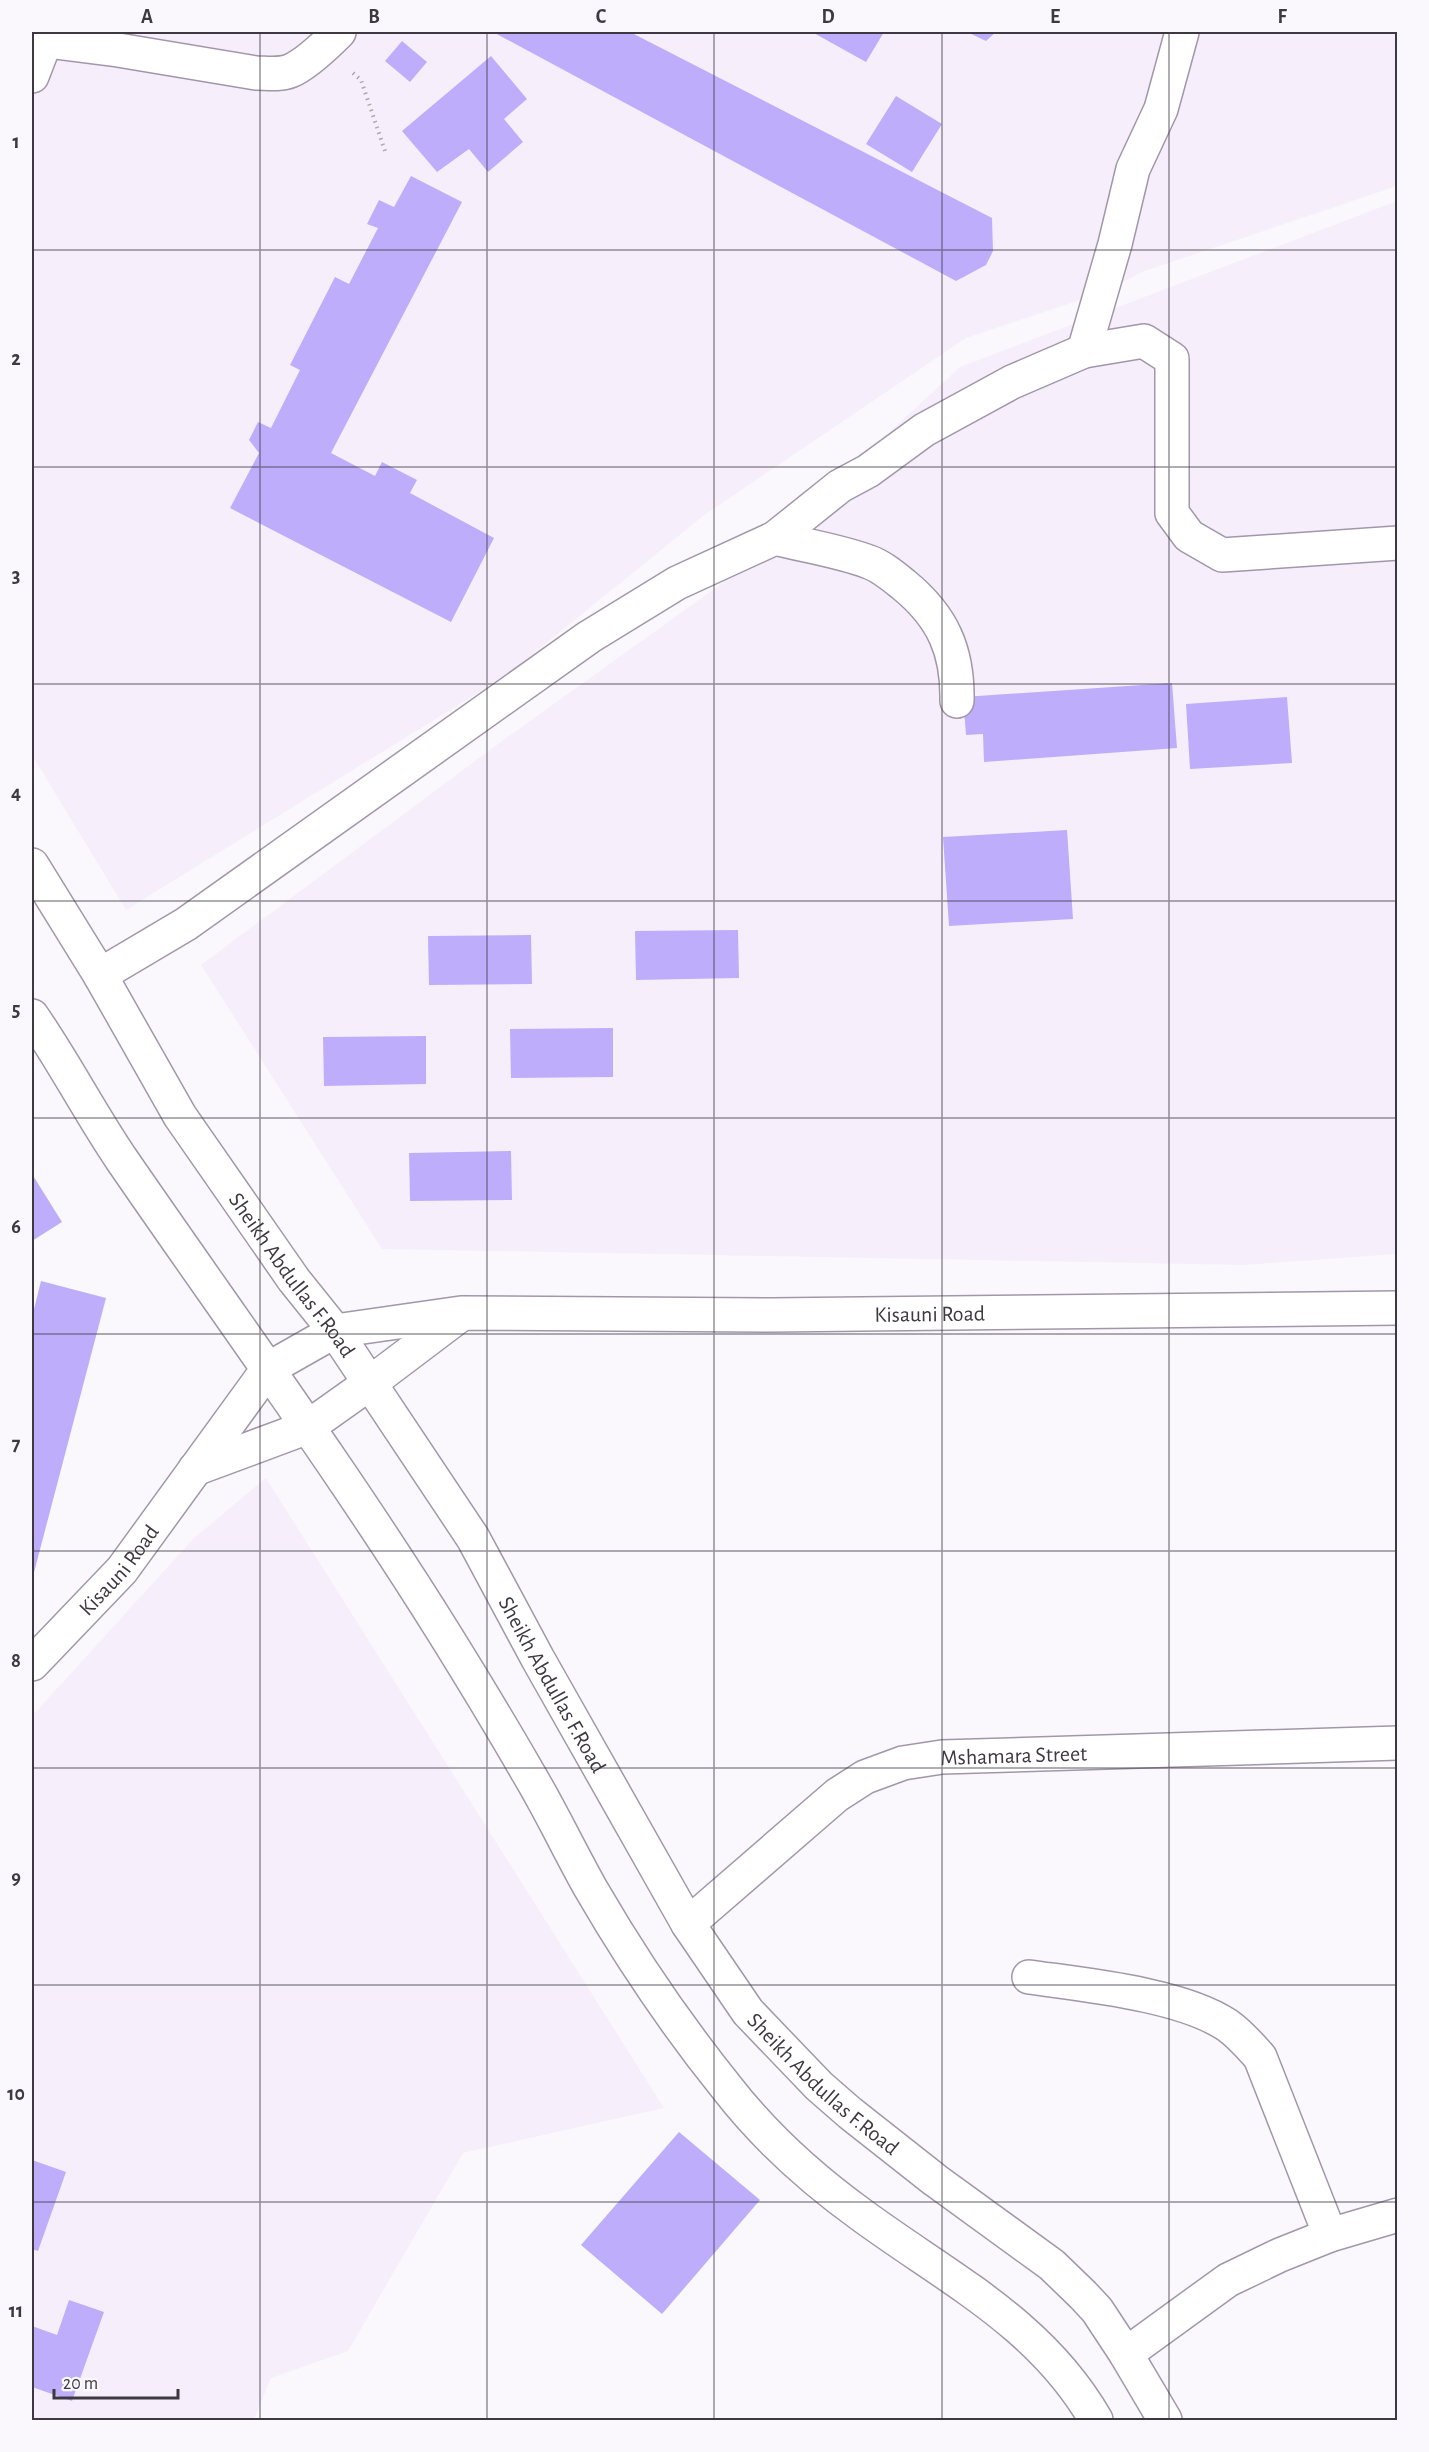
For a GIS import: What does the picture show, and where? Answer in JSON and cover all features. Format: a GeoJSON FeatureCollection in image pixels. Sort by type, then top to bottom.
{"type":"FeatureCollection","features":[{"type":"Feature","properties":{"kind":"street"},"geometry":{"type":"LineString","coordinates":[[1084,351],[1115,244],[1133,170],[1161,109],[1182,32]]}},
{"type":"Feature","properties":{"kind":"street"},"geometry":{"type":"LineString","coordinates":[[32,76],[48,36],[256,73],[290,71],[332,38]]}},
{"type":"Feature","properties":{"kind":"street"},"geometry":{"type":"LineString","coordinates":[[100,975],[186,924],[589,636],[677,583],[775,538],[840,486],[868,471],[924,430],[1012,382],[1084,351],[1144,341],[1172,359],[1172,513],[1189,536],[1222,555],[1398,543]]}},
{"type":"Feature","properties":{"kind":"street"},"geometry":{"type":"LineString","coordinates":[[775,538],[872,563],[920,599],[940,624],[952,651],[958,676],[957,701]]}},
{"type":"Feature","properties":{"kind":"street","name":"Sheikh Abdullas F.Road"},"geometry":{"type":"LineString","coordinates":[[32,865],[100,975],[180,1116],[294,1280],[335,1331],[473,1538],[538,1659],[688,1924],[748,2012],[819,2086],[901,2154],[1052,2265],[1097,2310],[1165,2421]]}},
{"type":"Feature","properties":{"kind":"street"},"geometry":{"type":"LineString","coordinates":[[32,1016],[119,1155],[308,1427],[443,1631],[529,1773],[591,1888],[648,1982],[727,2089],[764,2131],[814,2177],[863,2216],[982,2299],[1039,2344],[1071,2382],[1096,2421]]}},
{"type":"Feature","properties":{"kind":"street","name":"Kisauni Road"},"geometry":{"type":"LineString","coordinates":[[32,1664],[122,1570],[268,1369],[335,1331],[461,1314],[772,1316],[1398,1308]]}},
{"type":"Feature","properties":{"kind":"street"},"geometry":{"type":"LineString","coordinates":[[195,1469],[308,1427],[461,1314]]}},
{"type":"Feature","properties":{"kind":"street","name":"Mshamara Street"},"geometry":{"type":"LineString","coordinates":[[688,1924],[837,1795],[865,1777],[903,1763],[942,1757],[1398,1743]]}},
{"type":"Feature","properties":{"kind":"street"},"geometry":{"type":"LineString","coordinates":[[1029,1977],[1105,1988],[1186,2007],[1226,2025],[1245,2040],[1260,2057],[1330,2235]]}},
{"type":"Feature","properties":{"kind":"street"},"geometry":{"type":"LineString","coordinates":[[1126,2354],[1228,2280],[1280,2255],[1330,2235],[1398,2215]]}},
{"type":"Feature","properties":{"kind":"path"},"geometry":{"type":"LineString","coordinates":[[332,38],[360,80],[386,154]]}},
{"type":"Feature","properties":{"kind":"shaded area"},"geometry":{"type":"Polygon","coordinates":[[[32,32],[1397,32],[1397,186],[1142,272],[1101,293],[966,338],[703,516],[507,675],[126,910],[32,755],[32,32]]]}},
{"type":"Feature","properties":{"kind":"shaded area"},"geometry":{"type":"Polygon","coordinates":[[[1397,201],[1397,1254],[1244,1265],[382,1249],[201,965],[502,741],[735,574],[960,367],[1397,201]]]}},
{"type":"Feature","properties":{"kind":"shaded area"},"geometry":{"type":"Polygon","coordinates":[[[266,1478],[664,2108],[463,2153],[348,2351],[271,2378],[254,2420],[32,2420],[32,1716],[193,1539],[266,1478]]]}},
{"type":"Feature","properties":{"kind":"building"},"geometry":{"type":"Polygon","coordinates":[[[493,32],[630,32],[992,218],[993,251],[986,265],[956,281],[493,32]]]}},
{"type":"Feature","properties":{"kind":"building"},"geometry":{"type":"Polygon","coordinates":[[[812,32],[884,32],[866,62],[812,32]]]}},
{"type":"Feature","properties":{"kind":"building"},"geometry":{"type":"Polygon","coordinates":[[[967,32],[996,32],[986,41],[967,32]]]}},
{"type":"Feature","properties":{"kind":"building"},"geometry":{"type":"Polygon","coordinates":[[[402,41],[427,62],[410,82],[385,61],[402,41]]]}},
{"type":"Feature","properties":{"kind":"building"},"geometry":{"type":"Polygon","coordinates":[[[491,56],[527,99],[504,119],[523,142],[488,172],[469,149],[437,172],[402,131],[491,56]]]}},
{"type":"Feature","properties":{"kind":"building"},"geometry":{"type":"Polygon","coordinates":[[[896,96],[942,124],[912,172],[866,144],[896,96]]]}},
{"type":"Feature","properties":{"kind":"building"},"geometry":{"type":"Polygon","coordinates":[[[411,176],[462,202],[331,453],[375,476],[382,462],[417,480],[410,493],[494,538],[451,622],[230,508],[259,453],[249,440],[258,422],[271,428],[300,370],[290,365],[335,277],[349,284],[378,228],[367,224],[379,200],[394,207],[411,176]]]}},
{"type":"Feature","properties":{"kind":"building"},"geometry":{"type":"Polygon","coordinates":[[[1172,683],[1177,748],[984,762],[983,734],[966,735],[963,697],[1172,683]]]}},
{"type":"Feature","properties":{"kind":"building"},"geometry":{"type":"Polygon","coordinates":[[[1287,697],[1292,763],[1190,769],[1186,704],[1287,697]]]}},
{"type":"Feature","properties":{"kind":"building"},"geometry":{"type":"Polygon","coordinates":[[[1067,830],[1073,919],[949,926],[943,837],[1067,830]]]}},
{"type":"Feature","properties":{"kind":"building"},"geometry":{"type":"Polygon","coordinates":[[[738,930],[739,978],[636,980],[635,931],[738,930]]]}},
{"type":"Feature","properties":{"kind":"building"},"geometry":{"type":"Polygon","coordinates":[[[531,935],[532,984],[429,985],[428,936],[531,935]]]}},
{"type":"Feature","properties":{"kind":"building"},"geometry":{"type":"Polygon","coordinates":[[[613,1028],[613,1077],[511,1078],[510,1029],[613,1028]]]}},
{"type":"Feature","properties":{"kind":"building"},"geometry":{"type":"Polygon","coordinates":[[[426,1036],[426,1084],[324,1086],[323,1037],[426,1036]]]}},
{"type":"Feature","properties":{"kind":"building"},"geometry":{"type":"Polygon","coordinates":[[[511,1151],[512,1200],[410,1201],[409,1153],[511,1151]]]}},
{"type":"Feature","properties":{"kind":"building"},"geometry":{"type":"Polygon","coordinates":[[[32,1174],[62,1222],[32,1241],[32,1174]]]}},
{"type":"Feature","properties":{"kind":"building"},"geometry":{"type":"Polygon","coordinates":[[[41,1281],[106,1298],[32,1580],[32,1317],[41,1281]]]}},
{"type":"Feature","properties":{"kind":"building"},"geometry":{"type":"Polygon","coordinates":[[[679,2132],[760,2200],[662,2314],[581,2245],[679,2132]]]}},
{"type":"Feature","properties":{"kind":"building"},"geometry":{"type":"Polygon","coordinates":[[[32,2160],[66,2172],[38,2251],[32,2249],[32,2160]]]}},
{"type":"Feature","properties":{"kind":"building"},"geometry":{"type":"Polygon","coordinates":[[[69,2300],[104,2312],[72,2401],[32,2387],[32,2326],[57,2335],[69,2300]]]}}]}
